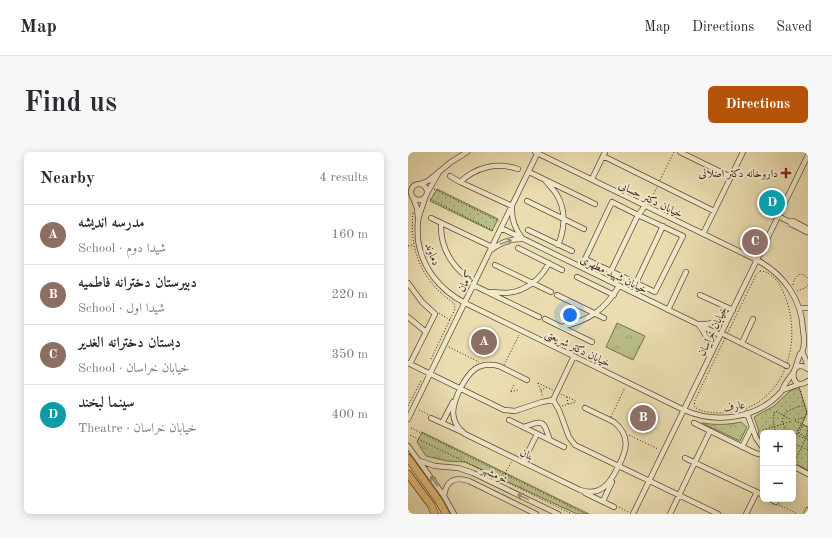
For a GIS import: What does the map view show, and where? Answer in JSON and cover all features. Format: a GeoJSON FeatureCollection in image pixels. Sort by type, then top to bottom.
{"type":"FeatureCollection","features":[{"type":"Feature","properties":{"kind":"highway"},"geometry":{"type":"LineString","coordinates":[[408,458],[439,501],[446,514]]}},
{"type":"Feature","properties":{"kind":"highway"},"geometry":{"type":"LineString","coordinates":[[408,474],[431,505],[435,514]]}},
{"type":"Feature","properties":{"kind":"street"},"geometry":{"type":"LineString","coordinates":[[408,184],[417,184],[428,181],[451,162],[467,152]]}},
{"type":"Feature","properties":{"kind":"street","name":"کرمان"},"geometry":{"type":"LineString","coordinates":[[408,419],[529,172],[537,152]]}},
{"type":"Feature","properties":{"kind":"street","name":"خیابان دکتر حسابی"},"geometry":{"type":"LineString","coordinates":[[537,152],[757,260]]}},
{"type":"Feature","properties":{"kind":"street"},"geometry":{"type":"LineString","coordinates":[[680,152],[731,177]]}},
{"type":"Feature","properties":{"kind":"street"},"geometry":{"type":"LineString","coordinates":[[703,234],[743,152]]}},
{"type":"Feature","properties":{"kind":"street"},"geometry":{"type":"LineString","coordinates":[[592,180],[604,154],[714,211]]}},
{"type":"Feature","properties":{"kind":"street","name":"خیابان خراسان"},"geometry":{"type":"LineString","coordinates":[[633,514],[778,216],[806,165],[808,155]]}},
{"type":"Feature","properties":{"kind":"street"},"geometry":{"type":"LineString","coordinates":[[460,182],[474,172],[490,167],[501,166],[518,169]]}},
{"type":"Feature","properties":{"kind":"street","name":"دماوند"},"geometry":{"type":"LineString","coordinates":[[440,171],[427,196],[418,222],[419,243],[422,256],[428,269],[441,286],[465,303]]}},
{"type":"Feature","properties":{"kind":"street"},"geometry":{"type":"LineString","coordinates":[[529,172],[595,204]]}},
{"type":"Feature","properties":{"kind":"street"},"geometry":{"type":"LineString","coordinates":[[450,176],[512,206],[514,224],[523,239]]}},
{"type":"Feature","properties":{"kind":"street"},"geometry":{"type":"LineString","coordinates":[[544,179],[557,195],[564,218],[563,229],[558,245]]}},
{"type":"Feature","properties":{"kind":"street"},"geometry":{"type":"LineString","coordinates":[[417,184],[411,189],[411,195],[417,208],[418,222]]}},
{"type":"Feature","properties":{"kind":"street"},"geometry":{"type":"LineString","coordinates":[[411,195],[418,200],[427,196],[426,188],[417,184]]}},
{"type":"Feature","properties":{"kind":"street"},"geometry":{"type":"LineString","coordinates":[[557,195],[562,188]]}},
{"type":"Feature","properties":{"kind":"street"},"geometry":{"type":"LineString","coordinates":[[527,201],[584,228]]}},
{"type":"Feature","properties":{"kind":"street"},"geometry":{"type":"LineString","coordinates":[[612,202],[638,215],[683,236],[655,292],[585,259],[612,202]]}},
{"type":"Feature","properties":{"kind":"street"},"geometry":{"type":"LineString","coordinates":[[611,271],[638,215],[645,206]]}},
{"type":"Feature","properties":{"kind":"street"},"geometry":{"type":"LineString","coordinates":[[778,216],[790,222],[793,221],[808,232]]}},
{"type":"Feature","properties":{"kind":"street"},"geometry":{"type":"LineString","coordinates":[[431,218],[491,249],[499,244],[523,239]]}},
{"type":"Feature","properties":{"kind":"street"},"geometry":{"type":"LineString","coordinates":[[441,223],[442,238],[448,255],[458,270],[468,278]]}},
{"type":"Feature","properties":{"kind":"street"},"geometry":{"type":"LineString","coordinates":[[632,292],[663,226]]}},
{"type":"Feature","properties":{"kind":"street","name":"خیابان شهید مطهری"},"geometry":{"type":"LineString","coordinates":[[501,228],[668,310],[742,343],[787,366]]}},
{"type":"Feature","properties":{"kind":"street"},"geometry":{"type":"LineString","coordinates":[[528,230],[572,251]]}},
{"type":"Feature","properties":{"kind":"street"},"geometry":{"type":"LineString","coordinates":[[518,248],[562,270]]}},
{"type":"Feature","properties":{"kind":"street","name":"عارف"},"geometry":{"type":"LineString","coordinates":[[757,260],[785,282],[793,294],[799,308],[803,327],[804,340],[802,352],[794,371],[784,385],[783,390]]}},
{"type":"Feature","properties":{"kind":"street"},"geometry":{"type":"LineString","coordinates":[[488,292],[508,293],[523,289],[544,272],[549,263]]}},
{"type":"Feature","properties":{"kind":"street"},"geometry":{"type":"LineString","coordinates":[[495,265],[551,292]]}},
{"type":"Feature","properties":{"kind":"street"},"geometry":{"type":"LineString","coordinates":[[668,310],[686,272]]}},
{"type":"Feature","properties":{"kind":"street"},"geometry":{"type":"LineString","coordinates":[[577,277],[614,295]]}},
{"type":"Feature","properties":{"kind":"street"},"geometry":{"type":"LineString","coordinates":[[408,283],[422,302],[437,313],[409,364],[502,409],[510,411],[554,400]]}},
{"type":"Feature","properties":{"kind":"street"},"geometry":{"type":"LineString","coordinates":[[473,285],[539,317]]}},
{"type":"Feature","properties":{"kind":"street"},"geometry":{"type":"LineString","coordinates":[[562,327],[595,313],[614,295],[619,286]]}},
{"type":"Feature","properties":{"kind":"street"},"geometry":{"type":"LineString","coordinates":[[508,293],[508,302]]}},
{"type":"Feature","properties":{"kind":"street"},"geometry":{"type":"LineString","coordinates":[[557,295],[604,318]]}},
{"type":"Feature","properties":{"kind":"street"},"geometry":{"type":"LineString","coordinates":[[698,324],[716,322],[732,311],[700,295]]}},
{"type":"Feature","properties":{"kind":"street","name":"خیابان دکتر شریعتی"},"geometry":{"type":"LineString","coordinates":[[465,303],[684,410]]}},
{"type":"Feature","properties":{"kind":"street"},"geometry":{"type":"LineString","coordinates":[[799,308],[808,308]]}},
{"type":"Feature","properties":{"kind":"street"},"geometry":{"type":"LineString","coordinates":[[408,317],[426,332]]}},
{"type":"Feature","properties":{"kind":"street"},"geometry":{"type":"LineString","coordinates":[[544,319],[592,342]]}},
{"type":"Feature","properties":{"kind":"street"},"geometry":{"type":"LineString","coordinates":[[742,343],[753,319]]}},
{"type":"Feature","properties":{"kind":"street"},"geometry":{"type":"LineString","coordinates":[[572,324],[572,333]]}},
{"type":"Feature","properties":{"kind":"street"},"geometry":{"type":"LineString","coordinates":[[698,324],[707,340],[709,347],[709,358]]}},
{"type":"Feature","properties":{"kind":"street","name":"عارف"},"geometry":{"type":"LineString","coordinates":[[802,352],[808,368]]}},
{"type":"Feature","properties":{"kind":"street"},"geometry":{"type":"LineString","coordinates":[[554,400],[574,356]]}},
{"type":"Feature","properties":{"kind":"street"},"geometry":{"type":"LineString","coordinates":[[442,423],[466,377],[478,368],[488,365],[499,366],[528,380]]}},
{"type":"Feature","properties":{"kind":"street"},"geometry":{"type":"LineString","coordinates":[[804,384],[796,382],[793,376],[794,371],[797,367],[802,366],[808,368]]}},
{"type":"Feature","properties":{"kind":"street","name":"عارف"},"geometry":{"type":"LineString","coordinates":[[684,410],[703,416],[717,418],[747,414],[765,405],[783,390],[804,384]]}},
{"type":"Feature","properties":{"kind":"street"},"geometry":{"type":"LineString","coordinates":[[456,398],[454,416],[458,426],[465,434]]}},
{"type":"Feature","properties":{"kind":"street"},"geometry":{"type":"LineString","coordinates":[[554,400],[568,435],[578,446],[718,514]]}},
{"type":"Feature","properties":{"kind":"street","name":"بنان"},"geometry":{"type":"LineString","coordinates":[[431,418],[580,490],[588,492],[598,490],[608,485],[614,477],[625,454],[626,447],[624,436],[614,422],[585,408]]}},
{"type":"Feature","properties":{"kind":"street"},"geometry":{"type":"LineString","coordinates":[[747,414],[756,438],[760,444]]}},
{"type":"Feature","properties":{"kind":"street"},"geometry":{"type":"LineString","coordinates":[[509,420],[530,428],[537,434],[546,436],[564,447]]}},
{"type":"Feature","properties":{"kind":"street"},"geometry":{"type":"LineString","coordinates":[[530,428],[537,422],[542,423],[545,426],[546,436]]}},
{"type":"Feature","properties":{"kind":"street"},"geometry":{"type":"LineString","coordinates":[[694,423],[760,454]]}},
{"type":"Feature","properties":{"kind":"street"},"geometry":{"type":"LineString","coordinates":[[742,447],[752,427]]}},
{"type":"Feature","properties":{"kind":"street"},"geometry":{"type":"LineString","coordinates":[[670,514],[710,431]]}},
{"type":"Feature","properties":{"kind":"street"},"geometry":{"type":"LineString","coordinates":[[523,462],[537,434]]}},
{"type":"Feature","properties":{"kind":"street"},"geometry":{"type":"LineString","coordinates":[[408,446],[444,496],[454,514]]}},
{"type":"Feature","properties":{"kind":"street"},"geometry":{"type":"LineString","coordinates":[[686,458],[760,494]]}},
{"type":"Feature","properties":{"kind":"street","name":"خرمشهر"},"geometry":{"type":"LineString","coordinates":[[420,461],[435,466],[458,468],[473,473],[558,514]]}},
{"type":"Feature","properties":{"kind":"street"},"geometry":{"type":"LineString","coordinates":[[795,466],[808,474]]}},
{"type":"Feature","properties":{"kind":"street"},"geometry":{"type":"LineString","coordinates":[[603,502],[614,477]]}},
{"type":"Feature","properties":{"kind":"street","name":"خرمشهر"},"geometry":{"type":"LineString","coordinates":[[444,496],[445,488],[449,483],[455,479],[462,479],[482,487],[536,514]]}},
{"type":"Feature","properties":{"kind":"street"},"geometry":{"type":"LineString","coordinates":[[482,487],[487,480]]}},
{"type":"Feature","properties":{"kind":"street"},"geometry":{"type":"LineString","coordinates":[[580,490],[614,507]]}},
{"type":"Feature","properties":{"kind":"street"},"geometry":{"type":"LineString","coordinates":[[746,514],[757,492]]}},
{"type":"Feature","properties":{"kind":"street"},"geometry":{"type":"LineString","coordinates":[[806,514],[808,510]]}},
{"type":"Feature","properties":{"kind":"path"},"geometry":{"type":"LineString","coordinates":[[660,181],[674,152]]}},
{"type":"Feature","properties":{"kind":"path"},"geometry":{"type":"LineString","coordinates":[[650,202],[657,186]]}},
{"type":"Feature","properties":{"kind":"path"},"geometry":{"type":"LineString","coordinates":[[434,189],[499,221]]}},
{"type":"Feature","properties":{"kind":"path"},"geometry":{"type":"LineString","coordinates":[[427,196],[494,231]]}},
{"type":"Feature","properties":{"kind":"path"},"geometry":{"type":"LineString","coordinates":[[408,246],[414,245]]}},
{"type":"Feature","properties":{"kind":"path"},"geometry":{"type":"LineString","coordinates":[[793,284],[796,277],[800,275],[804,275],[808,278]]}},
{"type":"Feature","properties":{"kind":"path"},"geometry":{"type":"LineString","coordinates":[[797,291],[808,285]]}},
{"type":"Feature","properties":{"kind":"path"},"geometry":{"type":"LineString","coordinates":[[431,358],[456,309],[454,303],[449,300]]}},
{"type":"Feature","properties":{"kind":"path"},"geometry":{"type":"LineString","coordinates":[[437,313],[450,320]]}},
{"type":"Feature","properties":{"kind":"path"},"geometry":{"type":"LineString","coordinates":[[504,365],[519,335]]}},
{"type":"Feature","properties":{"kind":"path"},"geometry":{"type":"LineString","coordinates":[[449,347],[481,363]]}},
{"type":"Feature","properties":{"kind":"path"},"geometry":{"type":"LineString","coordinates":[[408,406],[420,381]]}},
{"type":"Feature","properties":{"kind":"path"},"geometry":{"type":"LineString","coordinates":[[544,398],[538,383],[553,390]]}},
{"type":"Feature","properties":{"kind":"path"},"geometry":{"type":"LineString","coordinates":[[797,434],[807,413],[804,405],[804,384]]}},
{"type":"Feature","properties":{"kind":"path"},"geometry":{"type":"LineString","coordinates":[[514,385],[510,392],[518,390]]}},
{"type":"Feature","properties":{"kind":"path"},"geometry":{"type":"LineString","coordinates":[[541,391],[547,387]]}},
{"type":"Feature","properties":{"kind":"path"},"geometry":{"type":"LineString","coordinates":[[610,417],[625,387]]}},
{"type":"Feature","properties":{"kind":"path"},"geometry":{"type":"LineString","coordinates":[[561,394],[576,401],[562,406]]}},
{"type":"Feature","properties":{"kind":"path"},"geometry":{"type":"LineString","coordinates":[[567,397],[568,404]]}},
{"type":"Feature","properties":{"kind":"path"},"geometry":{"type":"LineString","coordinates":[[804,405],[786,412],[782,420],[786,430],[808,440]]}},
{"type":"Feature","properties":{"kind":"path"},"geometry":{"type":"LineString","coordinates":[[763,430],[774,427],[783,424],[792,420],[775,411],[773,417],[774,427],[776,430]]}},
{"type":"Feature","properties":{"kind":"path"},"geometry":{"type":"LineString","coordinates":[[805,417],[795,421],[808,427]]}},
{"type":"Feature","properties":{"kind":"path"},"geometry":{"type":"LineString","coordinates":[[411,428],[586,514]]}},
{"type":"Feature","properties":{"kind":"path"},"geometry":{"type":"LineString","coordinates":[[806,438],[808,430]]}},
{"type":"Feature","properties":{"kind":"path"},"geometry":{"type":"LineString","coordinates":[[627,434],[658,449]]}},
{"type":"Feature","properties":{"kind":"path"},"geometry":{"type":"LineString","coordinates":[[796,458],[808,434]]}},
{"type":"Feature","properties":{"kind":"path"},"geometry":{"type":"LineString","coordinates":[[410,435],[572,514]]}},
{"type":"Feature","properties":{"kind":"path"},"geometry":{"type":"LineString","coordinates":[[796,444],[808,450]]}},
{"type":"Feature","properties":{"kind":"path"},"geometry":{"type":"LineString","coordinates":[[502,480],[512,460]]}},
{"type":"Feature","properties":{"kind":"path"},"geometry":{"type":"LineString","coordinates":[[778,503],[798,514]]}},
{"type":"Feature","properties":{"kind":"green space"},"geometry":{"type":"Polygon","coordinates":[[[437,189],[498,219],[492,231],[430,201],[437,189]]]}},
{"type":"Feature","properties":{"kind":"green space"},"geometry":{"type":"Polygon","coordinates":[[[617,323],[645,336],[633,360],[606,347],[617,323]]]}},
{"type":"Feature","properties":{"kind":"green space"},"geometry":{"type":"Polygon","coordinates":[[[799,387],[807,413],[802,424],[808,427],[808,470],[796,464],[796,430],[760,430],[760,438],[754,417],[774,406],[790,391],[799,387]]]}},
{"type":"Feature","properties":{"kind":"green space"},"geometry":{"type":"Polygon","coordinates":[[[741,422],[747,427],[740,441],[702,423],[731,424],[741,422]]]}},
{"type":"Feature","properties":{"kind":"green space"},"geometry":{"type":"Polygon","coordinates":[[[422,432],[589,514],[577,514],[465,462],[447,461],[426,456],[417,442],[422,432]]]}},
{"type":"Feature","properties":{"kind":"place","name":"داروخانه دکتر اصلانی"},"geometry":{"type":"Point","coordinates":[786,173]}},
{"type":"Feature","properties":{"kind":"place","name":"سینما لبخند"},"geometry":{"type":"Point","coordinates":[772,203]}},
{"type":"Feature","properties":{"kind":"place","name":"دبستان دخترانه الغدیر"},"geometry":{"type":"Point","coordinates":[755,242]}},
{"type":"Feature","properties":{"kind":"place","name":"مدرسه اندیشه"},"geometry":{"type":"Point","coordinates":[484,342]}},
{"type":"Feature","properties":{"kind":"place","name":"دبیرستان دخترانه فاطمیه"},"geometry":{"type":"Point","coordinates":[643,418]}}]}
